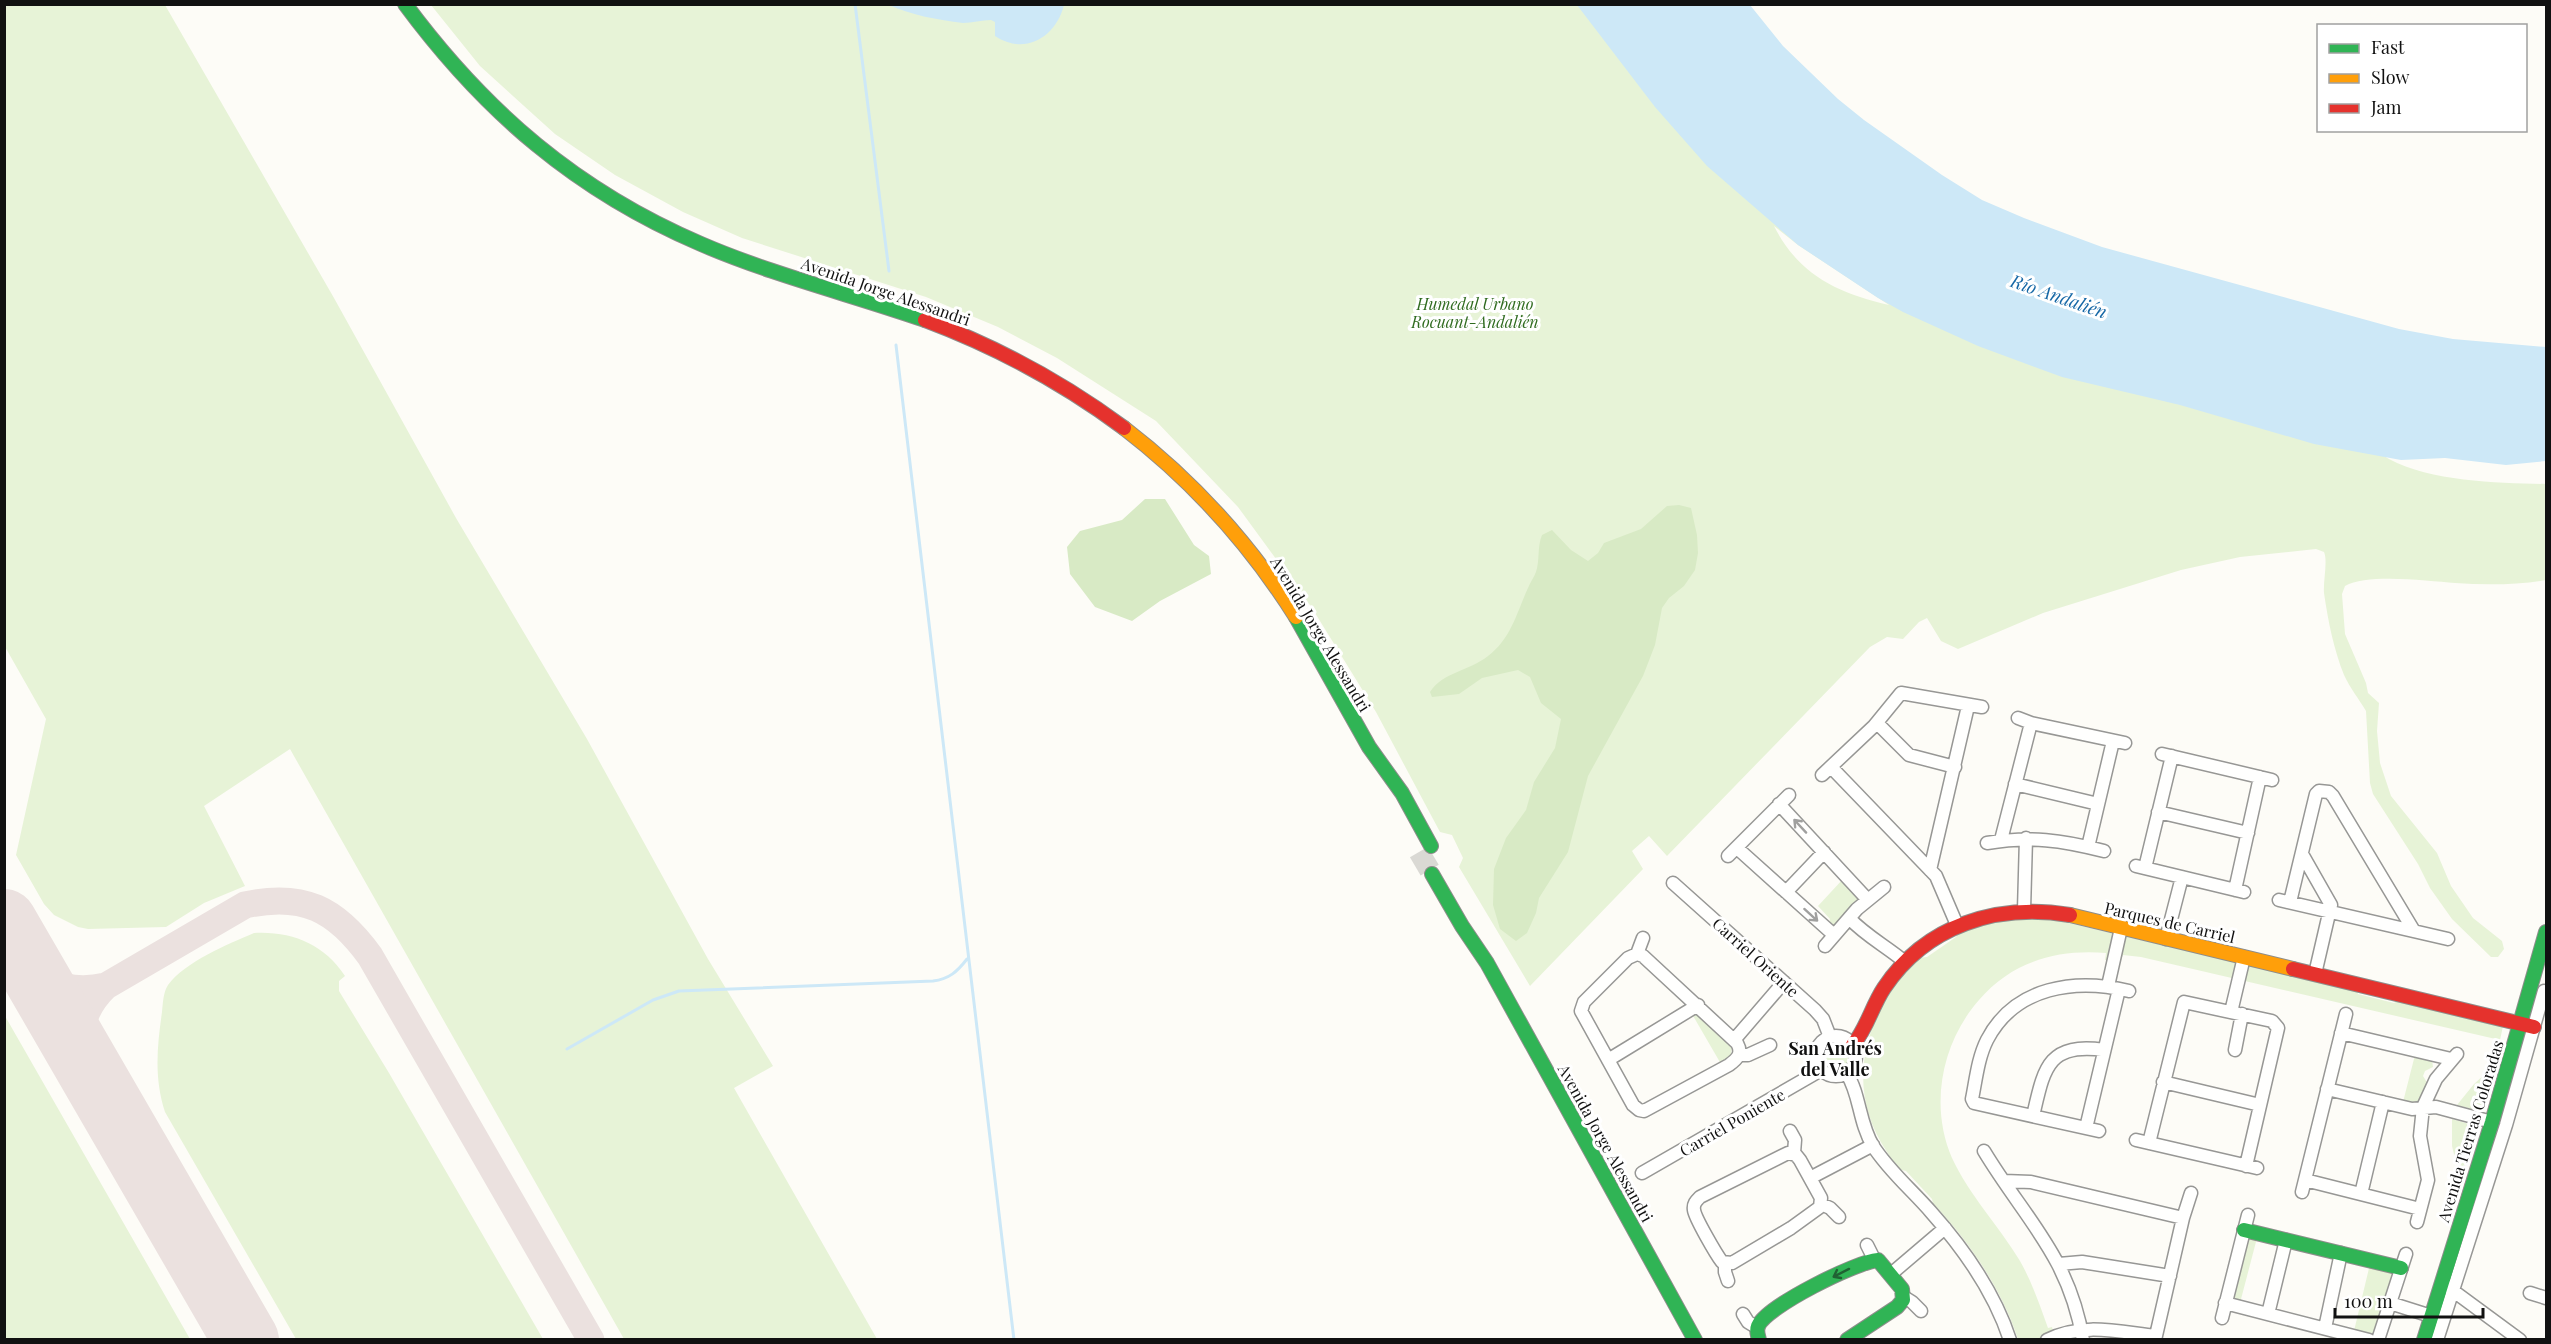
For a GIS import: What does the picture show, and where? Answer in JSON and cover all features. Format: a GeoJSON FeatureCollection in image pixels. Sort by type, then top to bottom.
{"type":"FeatureCollection","features":[{"type":"Feature","properties":{"kind":"main road","name":"Avenida Jorge Alessandri"},"geometry":{"type":"LineString","coordinates":[[405,4],[439,49],[497,111],[569,169],[621,203],[679,234],[730,256],[911,314],[992,346],[1063,386],[1147,445],[1205,499],[1252,553],[1302,629],[1371,751],[1398,788],[1425,849]]}},
{"type":"Feature","properties":{"kind":"main road","name":"Avenida Jorge Alessandri"},"geometry":{"type":"LineString","coordinates":[[1437,870],[1468,914],[1487,963],[1695,1340]]}},
{"type":"Feature","properties":{"kind":"main road","name":"Parques de Carriel"},"geometry":{"type":"LineString","coordinates":[[1853,1045],[1880,994],[1905,962],[1923,946],[1958,925],[1983,916],[2024,910],[2054,912],[2527,1025]]}},
{"type":"Feature","properties":{"kind":"main road","name":"Avenida Tierras Coloradas"},"geometry":{"type":"LineString","coordinates":[[2424,1340],[2431,1316],[2447,1287],[2492,1122],[2527,1025],[2540,999],[2547,932]]}},
{"type":"Feature","properties":{"kind":"main road"},"geometry":{"type":"LineString","coordinates":[[2244,1230],[2401,1268]]}},
{"type":"Feature","properties":{"kind":"main road"},"geometry":{"type":"LineString","coordinates":[[1758,1334],[1770,1314],[1794,1298],[1865,1261],[1874,1259],[1881,1262],[1891,1274],[1902,1289],[1904,1297],[1897,1307],[1847,1340]]}},
{"type":"Feature","properties":{"kind":"street"},"geometry":{"type":"LineString","coordinates":[[1958,925],[1941,885],[1930,870],[1827,771],[1877,723],[1898,695],[1904,692],[1982,707]]}},
{"type":"Feature","properties":{"kind":"street"},"geometry":{"type":"LineString","coordinates":[[1930,870],[1968,706]]}},
{"type":"Feature","properties":{"kind":"street"},"geometry":{"type":"LineString","coordinates":[[2018,718],[2031,723],[2119,742],[2098,804],[2088,847]]}},
{"type":"Feature","properties":{"kind":"street"},"geometry":{"type":"LineString","coordinates":[[1877,723],[1909,755],[1955,767]]}},
{"type":"Feature","properties":{"kind":"street"},"geometry":{"type":"LineString","coordinates":[[2001,840],[2031,723]]}},
{"type":"Feature","properties":{"kind":"street"},"geometry":{"type":"LineString","coordinates":[[2167,755],[2266,779],[2248,833],[2239,891],[2140,867],[2158,812],[2167,755]]}},
{"type":"Feature","properties":{"kind":"street"},"geometry":{"type":"LineString","coordinates":[[2015,784],[2098,804]]}},
{"type":"Feature","properties":{"kind":"street"},"geometry":{"type":"LineString","coordinates":[[2414,931],[2333,796],[2329,792],[2320,791],[2316,794],[2302,854],[2285,901],[2448,939]]}},
{"type":"Feature","properties":{"kind":"street"},"geometry":{"type":"LineString","coordinates":[[1789,795],[1733,852],[1786,892],[1834,935]]}},
{"type":"Feature","properties":{"kind":"street"},"geometry":{"type":"LineString","coordinates":[[1779,804],[1868,900]]}},
{"type":"Feature","properties":{"kind":"street"},"geometry":{"type":"LineString","coordinates":[[2158,812],[2248,833]]}},
{"type":"Feature","properties":{"kind":"street"},"geometry":{"type":"LineString","coordinates":[[2024,910],[2026,838]]}},
{"type":"Feature","properties":{"kind":"street"},"geometry":{"type":"LineString","coordinates":[[1987,843],[2026,838],[2054,840],[2104,851]]}},
{"type":"Feature","properties":{"kind":"street"},"geometry":{"type":"LineString","coordinates":[[1786,892],[1824,852]]}},
{"type":"Feature","properties":{"kind":"street"},"geometry":{"type":"LineString","coordinates":[[2302,854],[2330,901],[2331,912],[2315,974]]}},
{"type":"Feature","properties":{"kind":"street"},"geometry":{"type":"LineString","coordinates":[[2166,939],[2182,877]]}},
{"type":"Feature","properties":{"kind":"street","name":"Carriel Oriente"},"geometry":{"type":"LineString","coordinates":[[1673,883],[1820,1015],[1830,1037]]}},
{"type":"Feature","properties":{"kind":"street"},"geometry":{"type":"LineString","coordinates":[[1825,946],[1868,900],[1884,887]]}},
{"type":"Feature","properties":{"kind":"street"},"geometry":{"type":"LineString","coordinates":[[1850,918],[1865,934],[1884,945],[1905,962]]}},
{"type":"Feature","properties":{"kind":"street"},"geometry":{"type":"LineString","coordinates":[[2086,1128],[2119,989],[2121,928]]}},
{"type":"Feature","properties":{"kind":"street"},"geometry":{"type":"LineString","coordinates":[[1636,954],[1643,956],[1698,1005],[1740,1048],[1739,1054],[1729,1065],[1644,1111],[1633,1105],[1582,1014],[1581,1006],[1628,958],[1636,954],[1643,938]]}},
{"type":"Feature","properties":{"kind":"street"},"geometry":{"type":"LineString","coordinates":[[2235,1050],[2244,957]]}},
{"type":"Feature","properties":{"kind":"street"},"geometry":{"type":"LineString","coordinates":[[1734,1040],[1784,982]]}},
{"type":"Feature","properties":{"kind":"street"},"geometry":{"type":"LineString","coordinates":[[2099,1131],[1973,1102],[1979,1063],[1992,1033],[2013,1009],[2041,992],[2074,985],[2119,989]]}},
{"type":"Feature","properties":{"kind":"street"},"geometry":{"type":"LineString","coordinates":[[2136,1140],[2251,1167],[2260,1105],[2278,1026],[2275,1022],[2184,1002],[2149,1143]]}},
{"type":"Feature","properties":{"kind":"street"},"geometry":{"type":"LineString","coordinates":[[1608,1060],[1698,1005]]}},
{"type":"Feature","properties":{"kind":"street"},"geometry":{"type":"LineString","coordinates":[[2346,1014],[2304,1186],[2361,1194],[2420,1209]]}},
{"type":"Feature","properties":{"kind":"street","name":"Avenida Tierras Coloradas"},"geometry":{"type":"LineString","coordinates":[[2437,1340],[2447,1287],[2506,1125],[2527,1025]]}},
{"type":"Feature","properties":{"kind":"street"},"geometry":{"type":"LineString","coordinates":[[2341,1033],[2454,1057],[2436,1079],[2423,1107],[2420,1136],[2428,1180],[2417,1222]]}},
{"type":"Feature","properties":{"kind":"street"},"geometry":{"type":"LineString","coordinates":[[1830,1037],[1843,1037],[1853,1045],[1857,1059],[1846,1074],[1831,1076],[1821,1070],[1817,1061],[1817,1051],[1822,1043],[1830,1037]]}},
{"type":"Feature","properties":{"kind":"street"},"geometry":{"type":"LineString","coordinates":[[1739,1054],[1748,1055],[1770,1045]]}},
{"type":"Feature","properties":{"kind":"street"},"geometry":{"type":"LineString","coordinates":[[2033,1116],[2042,1077],[2054,1059],[2077,1049],[2104,1050]]}},
{"type":"Feature","properties":{"kind":"street","name":"Carriel Poniente"},"geometry":{"type":"LineString","coordinates":[[1642,1173],[1821,1070]]}},
{"type":"Feature","properties":{"kind":"street"},"geometry":{"type":"LineString","coordinates":[[1846,1074],[1852,1084],[1862,1124],[1873,1145],[1886,1164],[1945,1228],[1983,1281],[1995,1302],[2010,1340]]}},
{"type":"Feature","properties":{"kind":"street"},"geometry":{"type":"LineString","coordinates":[[2163,1082],[2260,1105]]}},
{"type":"Feature","properties":{"kind":"street"},"geometry":{"type":"LineString","coordinates":[[2327,1089],[2412,1109],[2436,1107],[2492,1122]]}},
{"type":"Feature","properties":{"kind":"street"},"geometry":{"type":"LineString","coordinates":[[2361,1194],[2383,1102]]}},
{"type":"Feature","properties":{"kind":"street"},"geometry":{"type":"LineString","coordinates":[[1725,1264],[1732,1263],[1791,1228],[1815,1212],[1821,1204],[1821,1198],[1794,1153],[1795,1140],[1790,1131]]}},
{"type":"Feature","properties":{"kind":"street"},"geometry":{"type":"LineString","coordinates":[[1810,1178],[1873,1145]]}},
{"type":"Feature","properties":{"kind":"street"},"geometry":{"type":"LineString","coordinates":[[1984,1151],[2037,1226],[2059,1264],[2072,1296],[2082,1334]]}},
{"type":"Feature","properties":{"kind":"street"},"geometry":{"type":"LineString","coordinates":[[1728,1281],[1725,1264],[1696,1217],[1695,1202],[1778,1157],[1794,1153]]}},
{"type":"Feature","properties":{"kind":"street"},"geometry":{"type":"LineString","coordinates":[[2004,1180],[2031,1182],[2183,1218]]}},
{"type":"Feature","properties":{"kind":"street"},"geometry":{"type":"LineString","coordinates":[[2047,1340],[2060,1333],[2155,1338],[2191,1193]]}},
{"type":"Feature","properties":{"kind":"street"},"geometry":{"type":"LineString","coordinates":[[1821,1204],[1830,1208],[1839,1217]]}},
{"type":"Feature","properties":{"kind":"street"},"geometry":{"type":"LineString","coordinates":[[2222,1318],[2248,1215]]}},
{"type":"Feature","properties":{"kind":"street"},"geometry":{"type":"LineString","coordinates":[[1891,1274],[1945,1228]]}},
{"type":"Feature","properties":{"kind":"street"},"geometry":{"type":"LineString","coordinates":[[2268,1314],[2286,1240]]}},
{"type":"Feature","properties":{"kind":"street"},"geometry":{"type":"LineString","coordinates":[[1867,1245],[1874,1259]]}},
{"type":"Feature","properties":{"kind":"street"},"geometry":{"type":"LineString","coordinates":[[2325,1328],[2342,1253]]}},
{"type":"Feature","properties":{"kind":"street"},"geometry":{"type":"LineString","coordinates":[[2378,1340],[2406,1254]]}},
{"type":"Feature","properties":{"kind":"street"},"geometry":{"type":"LineString","coordinates":[[2059,1264],[2082,1262],[2170,1276]]}},
{"type":"Feature","properties":{"kind":"street"},"geometry":{"type":"LineString","coordinates":[[2447,1287],[2520,1340]]}},
{"type":"Feature","properties":{"kind":"street"},"geometry":{"type":"LineString","coordinates":[[2530,1293],[2547,1298]]}},
{"type":"Feature","properties":{"kind":"street"},"geometry":{"type":"LineString","coordinates":[[1904,1297],[1921,1311]]}},
{"type":"Feature","properties":{"kind":"street"},"geometry":{"type":"LineString","coordinates":[[2225,1303],[2369,1340]]}},
{"type":"Feature","properties":{"kind":"street"},"geometry":{"type":"LineString","coordinates":[[2390,1303],[2431,1316]]}},
{"type":"Feature","properties":{"kind":"street"},"geometry":{"type":"LineString","coordinates":[[1743,1314],[1758,1334]]}},
{"type":"Feature","properties":{"kind":"green space"},"geometry":{"type":"Polygon","coordinates":[[[4,5],[165,5],[334,298],[456,518],[587,739],[708,959],[773,1066],[734,1088],[877,1339],[624,1339],[290,749],[204,806],[245,886],[204,903],[166,927],[88,929],[78,927],[54,915],[44,904],[16,855],[46,719],[4,645],[4,5]]]}},
{"type":"Feature","properties":{"kind":"green space","name":"Humedal Urbano Rocuant-Andalién"},"geometry":{"type":"Polygon","coordinates":[[[431,5],[1603,5],[2363,433],[2385,457],[2406,467],[2445,477],[2487,482],[2546,484],[2546,580],[2490,584],[2399,579],[2368,580],[2345,586],[2342,594],[2345,634],[2368,693],[2379,703],[2377,731],[2380,763],[2391,796],[2437,853],[2451,886],[2473,918],[2502,941],[2504,949],[2498,957],[2491,957],[2452,919],[2430,888],[2418,864],[2373,794],[2370,783],[2366,711],[2346,680],[2337,656],[2324,593],[2325,556],[2324,552],[2316,549],[2240,557],[2181,570],[2043,613],[1958,649],[1941,641],[1927,618],[1919,622],[1903,639],[1887,637],[1870,647],[1667,856],[1649,836],[1632,851],[1643,869],[1530,986],[1459,867],[1463,858],[1452,835],[1440,832],[1376,712],[1312,608],[1238,507],[1156,421],[1057,358],[998,327],[926,297],[742,238],[683,212],[615,175],[555,134],[480,66],[431,5]],[[1774,226],[1795,257],[1821,279],[1836,288],[1889,305],[1798,245],[1774,226]]]}},
{"type":"Feature","properties":{"kind":"green space"},"geometry":{"type":"Polygon","coordinates":[[[1145,499],[1165,499],[1194,545],[1209,556],[1211,574],[1160,601],[1132,621],[1095,607],[1070,574],[1067,547],[1080,531],[1122,520],[1145,499]]]}},
{"type":"Feature","properties":{"kind":"green space"},"geometry":{"type":"Polygon","coordinates":[[[1679,505],[1691,508],[1697,535],[1698,553],[1695,570],[1684,586],[1669,598],[1662,608],[1655,645],[1643,676],[1588,776],[1568,852],[1539,898],[1536,913],[1527,933],[1516,941],[1500,929],[1493,905],[1494,869],[1506,838],[1526,810],[1534,782],[1555,748],[1561,719],[1541,703],[1530,677],[1518,670],[1482,678],[1459,694],[1432,697],[1430,692],[1442,680],[1481,661],[1502,642],[1536,572],[1542,535],[1552,530],[1571,550],[1588,561],[1598,553],[1604,543],[1641,529],[1667,506],[1679,505]]]}},
{"type":"Feature","properties":{"kind":"green space"},"geometry":{"type":"Polygon","coordinates":[[[1843,879],[1861,898],[1832,927],[1829,925],[1830,919],[1818,906],[1843,879]]]}},
{"type":"Feature","properties":{"kind":"green space"},"geometry":{"type":"Polygon","coordinates":[[[2043,917],[2357,991],[2358,994],[2394,1003],[2399,1000],[2503,1026],[2500,1040],[2141,957],[2123,955],[2120,963],[2105,960],[2106,953],[2071,953],[2037,960],[2006,976],[1979,1000],[1956,1035],[1943,1075],[1941,1117],[1945,1138],[1959,1172],[2020,1261],[2048,1328],[2052,1327],[2055,1339],[2018,1339],[2003,1302],[1972,1250],[1932,1199],[1906,1171],[1895,1164],[1875,1131],[1867,1109],[1864,1064],[1875,1021],[1885,1000],[1915,962],[1927,957],[1956,937],[1959,932],[1994,920],[2043,917]]]}},
{"type":"Feature","properties":{"kind":"green space"},"geometry":{"type":"Polygon","coordinates":[[[254,933],[281,934],[306,942],[327,956],[345,976],[339,981],[339,991],[543,1339],[296,1339],[165,1112],[159,1087],[159,1038],[165,991],[168,985],[196,961],[254,933]]]}},
{"type":"Feature","properties":{"kind":"green space"},"geometry":{"type":"Polygon","coordinates":[[[1695,1011],[1732,1042],[1731,1055],[1721,1064],[1692,1014],[1695,1011]]]}},
{"type":"Feature","properties":{"kind":"green space"},"geometry":{"type":"Polygon","coordinates":[[[5,1016],[190,1339],[5,1339],[5,1016]]]}},
{"type":"Feature","properties":{"kind":"green space"},"geometry":{"type":"Polygon","coordinates":[[[1836,1042],[1847,1046],[1851,1057],[1847,1068],[1836,1072],[1825,1068],[1821,1057],[1825,1046],[1836,1042]]]}},
{"type":"Feature","properties":{"kind":"green space"},"geometry":{"type":"Polygon","coordinates":[[[2415,1055],[2432,1060],[2433,1067],[2425,1071],[2423,1076],[2428,1084],[2420,1103],[2416,1105],[2403,1102],[2415,1055]]]}},
{"type":"Feature","properties":{"kind":"green space"},"geometry":{"type":"Polygon","coordinates":[[[2495,1065],[2498,1065],[2483,1112],[2457,1105],[2474,1084],[2495,1065]]]}},
{"type":"Feature","properties":{"kind":"green space"},"geometry":{"type":"Polygon","coordinates":[[[2452,1119],[2479,1127],[2462,1180],[2452,1146],[2452,1119]]]}},
{"type":"Feature","properties":{"kind":"green space"},"geometry":{"type":"Polygon","coordinates":[[[2248,1237],[2257,1238],[2240,1303],[2232,1299],[2248,1237]]]}},
{"type":"Feature","properties":{"kind":"green space"},"geometry":{"type":"Polygon","coordinates":[[[2370,1264],[2395,1273],[2374,1334],[2370,1336],[2354,1331],[2370,1264]]]}},
{"type":"Feature","properties":{"kind":"water"},"geometry":{"type":"Polygon","coordinates":[[[1064,4],[1060,16],[1047,34],[1038,40],[1017,44],[1006,42],[995,36],[995,22],[991,20],[954,22],[934,19],[889,5],[1064,4]]]}},
{"type":"Feature","properties":{"kind":"water","name":"Río Andalién"},"geometry":{"type":"Polygon","coordinates":[[[1577,5],[1750,5],[1783,46],[1838,99],[1942,175],[1982,200],[2102,247],[2399,329],[2453,339],[2546,347],[2546,461],[2506,465],[2445,458],[2401,460],[2314,444],[2180,405],[2062,377],[1978,346],[1903,312],[1798,245],[1707,166],[1655,107],[1577,5]]]}},
{"type":"Feature","properties":{"kind":"waterway"},"geometry":{"type":"LineString","coordinates":[[855,4],[889,271]]}},
{"type":"Feature","properties":{"kind":"waterway"},"geometry":{"type":"LineString","coordinates":[[896,345],[1014,1340]]}},
{"type":"Feature","properties":{"kind":"waterway"},"geometry":{"type":"LineString","coordinates":[[567,1049],[653,1000],[679,991],[933,981],[944,979],[952,974],[967,959]]}},
{"type":"Feature","properties":{"kind":"taxiway"},"geometry":{"type":"LineString","coordinates":[[84,1059],[81,1038],[84,1019],[93,1001],[106,986],[245,905],[284,901],[317,908],[344,926],[370,956],[591,1340]]}},
{"type":"Feature","properties":{"kind":"taxiway"},"geometry":{"type":"LineString","coordinates":[[28,963],[45,978],[64,986],[84,989],[106,986]]}},
{"type":"Feature","properties":{"kind":"runway"},"geometry":{"type":"LineString","coordinates":[[4,922],[246,1340]]}},
{"type":"Feature","properties":{"kind":"tunnel"},"geometry":{"type":"LineString","coordinates":[[1419,852],[1432,874]]}},
{"type":"Feature","properties":{"kind":"traffic: fast"},"geometry":{"type":"LineString","coordinates":[[405,4],[468,80],[501,113],[536,145],[614,199],[656,223],[728,255],[925,320]]}},
{"type":"Feature","properties":{"kind":"traffic: fast"},"geometry":{"type":"LineString","coordinates":[[1296,617],[1369,747],[1402,793],[1431,846]]}},
{"type":"Feature","properties":{"kind":"traffic: fast"},"geometry":{"type":"LineString","coordinates":[[1432,874],[1462,926],[1487,963],[1695,1340]]}},
{"type":"Feature","properties":{"kind":"traffic: fast"},"geometry":{"type":"LineString","coordinates":[[2424,1340],[2492,1122],[2546,932]]}},
{"type":"Feature","properties":{"kind":"traffic: fast"},"geometry":{"type":"LineString","coordinates":[[2244,1230],[2401,1268]]}},
{"type":"Feature","properties":{"kind":"traffic: fast"},"geometry":{"type":"LineString","coordinates":[[1759,1340],[1758,1326],[1777,1308],[1833,1276],[1878,1260],[1902,1289],[1903,1300],[1897,1307],[1847,1340]]}},
{"type":"Feature","properties":{"kind":"traffic: slow"},"geometry":{"type":"LineString","coordinates":[[1124,428],[1174,470],[1219,515],[1259,564],[1296,617]]}},
{"type":"Feature","properties":{"kind":"traffic: slow"},"geometry":{"type":"LineString","coordinates":[[2070,915],[2293,969]]}},
{"type":"Feature","properties":{"kind":"traffic: jam"},"geometry":{"type":"LineString","coordinates":[[925,320],[978,342],[1028,367],[1101,411],[1124,428]]}},
{"type":"Feature","properties":{"kind":"traffic: jam"},"geometry":{"type":"LineString","coordinates":[[1853,1045],[1884,988],[1901,966],[1921,948],[1942,934],[1965,923],[2016,912],[2070,915]]}},
{"type":"Feature","properties":{"kind":"traffic: jam"},"geometry":{"type":"LineString","coordinates":[[2293,969],[2534,1027]]}},
{"type":"Feature","properties":{"kind":"district","name":"San Andrés del Valle"},"geometry":{"type":"Point","coordinates":[1835,1058]}}]}
